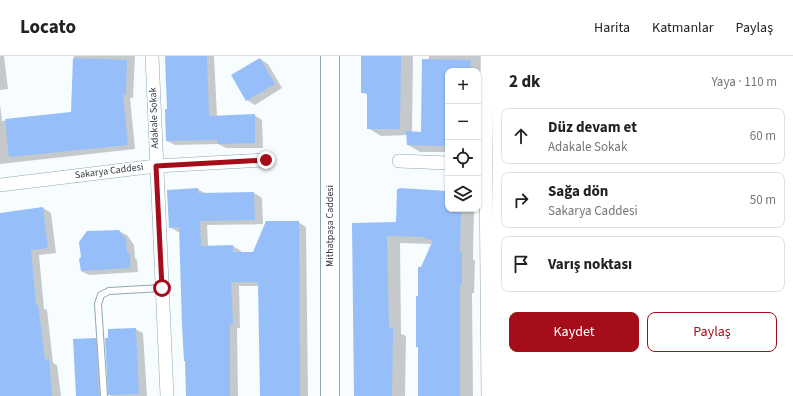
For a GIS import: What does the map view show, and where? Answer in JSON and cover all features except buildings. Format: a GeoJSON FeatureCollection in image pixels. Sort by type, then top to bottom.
{"type":"FeatureCollection","features":[{"type":"Feature","properties":{"kind":"main road","name":"Mithatpaşa Caddesi"},"geometry":{"type":"LineString","coordinates":[[330,56],[330,396]]}},
{"type":"Feature","properties":{"kind":"street","name":"Adakale Sokak"},"geometry":{"type":"LineString","coordinates":[[152,56],[167,396]]}},
{"type":"Feature","properties":{"kind":"street"},"geometry":{"type":"LineString","coordinates":[[487,56],[486,165],[488,396]]}},
{"type":"Feature","properties":{"kind":"street","name":"Sakarya Caddesi"},"geometry":{"type":"LineString","coordinates":[[0,185],[156,166],[266,160]]}},
{"type":"Feature","properties":{"kind":"street"},"geometry":{"type":"LineString","coordinates":[[399,161],[445,163]]}},
{"type":"Feature","properties":{"kind":"lane"},"geometry":{"type":"LineString","coordinates":[[104,396],[98,304],[101,295],[109,290],[162,288]]}},
{"type":"Feature","properties":{"kind":"route"},"geometry":{"type":"LineString","coordinates":[[162,288],[156,166],[266,160]]}}]}
